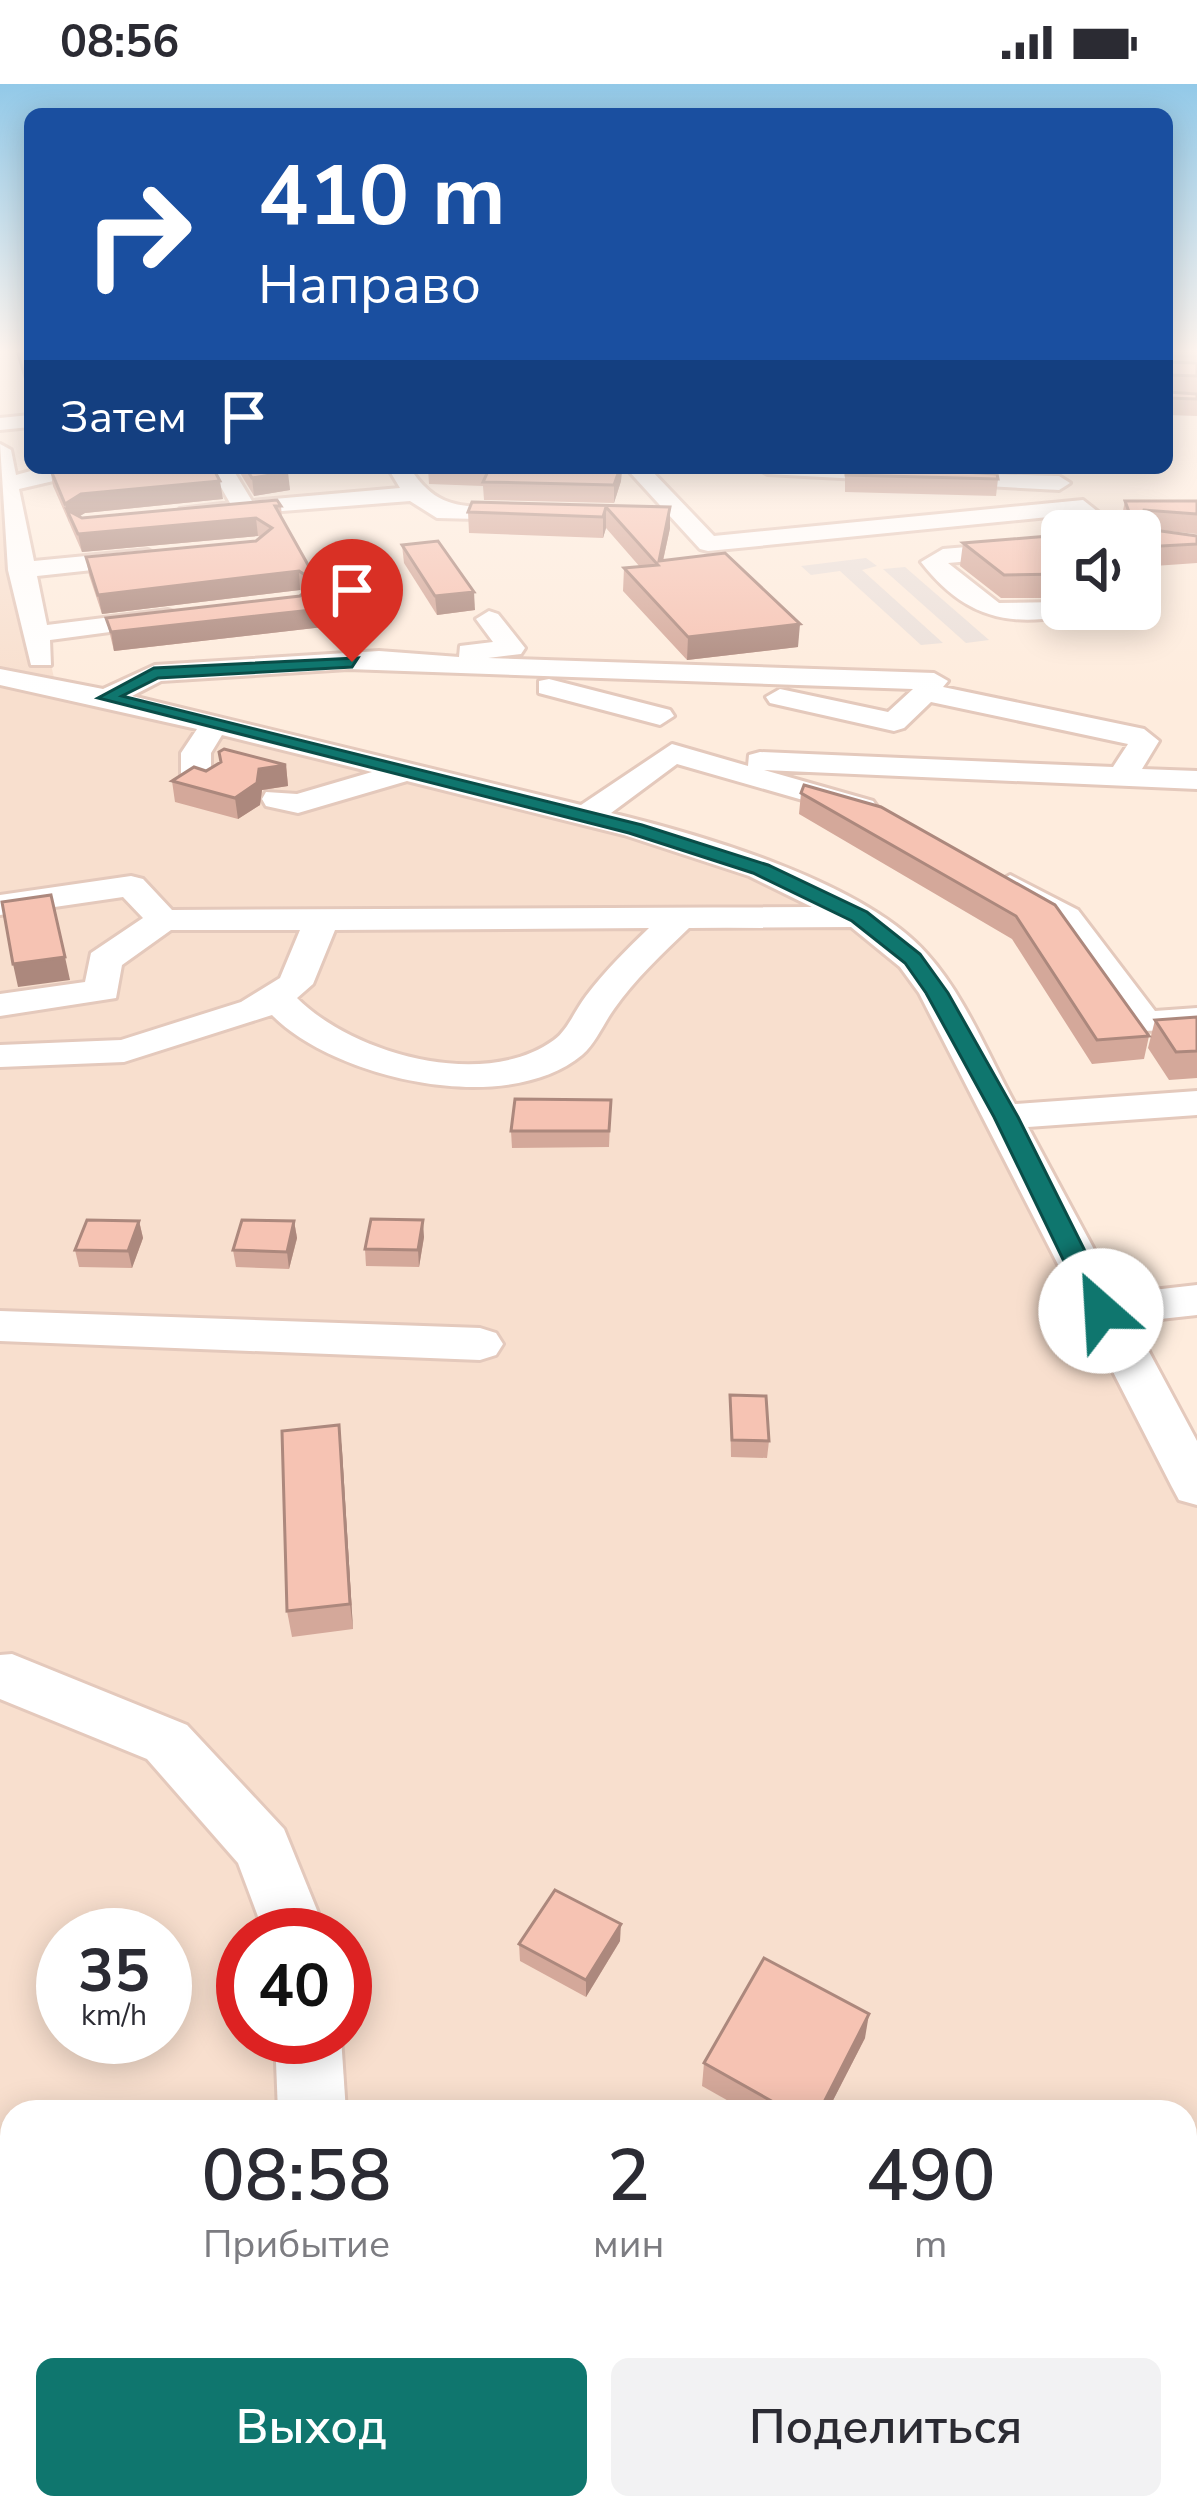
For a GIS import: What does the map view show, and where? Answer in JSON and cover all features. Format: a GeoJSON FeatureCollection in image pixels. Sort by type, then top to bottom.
{"type":"FeatureCollection","features":[{"type":"Feature","properties":{"kind":"street"},"geometry":{"type":"LineString","coordinates":[[1,464],[35,642],[57,686]]}},
{"type":"Feature","properties":{"kind":"street"},"geometry":{"type":"LineString","coordinates":[[4,487],[47,474]]}},
{"type":"Feature","properties":{"kind":"street"},"geometry":{"type":"LineString","coordinates":[[225,474],[245,508]]}},
{"type":"Feature","properties":{"kind":"street"},"geometry":{"type":"LineString","coordinates":[[403,474],[415,494],[437,511],[545,513]]}},
{"type":"Feature","properties":{"kind":"street"},"geometry":{"type":"LineString","coordinates":[[630,474],[708,544],[1041,524]]}},
{"type":"Feature","properties":{"kind":"street"},"geometry":{"type":"LineString","coordinates":[[1001,474],[1052,475],[1089,510]]}},
{"type":"Feature","properties":{"kind":"street"},"geometry":{"type":"LineString","coordinates":[[154,518],[415,494]]}},
{"type":"Feature","properties":{"kind":"street"},"geometry":{"type":"LineString","coordinates":[[637,515],[682,516]]}},
{"type":"Feature","properties":{"kind":"street"},"geometry":{"type":"LineString","coordinates":[[1041,548],[943,556],[933,562],[983,610],[996,614],[1041,611]]}},
{"type":"Feature","properties":{"kind":"street"},"geometry":{"type":"LineString","coordinates":[[20,570],[163,556]]}},
{"type":"Feature","properties":{"kind":"street"},"geometry":{"type":"LineString","coordinates":[[0,668],[35,642],[190,616]]}},
{"type":"Feature","properties":{"kind":"street"},"geometry":{"type":"LineString","coordinates":[[106,698],[154,673],[512,648],[489,619]]}},
{"type":"Feature","properties":{"kind":"street"},"geometry":{"type":"LineString","coordinates":[[705,675],[736,688],[894,722],[958,655]]}},
{"type":"Feature","properties":{"kind":"street"},"geometry":{"type":"LineString","coordinates":[[352,662],[459,663],[929,687],[1134,735],[1144,741],[1124,774]]}},
{"type":"Feature","properties":{"kind":"street"},"geometry":{"type":"LineString","coordinates":[[459,663],[660,716]]}},
{"type":"Feature","properties":{"kind":"street"},"geometry":{"type":"LineString","coordinates":[[0,677],[57,686],[585,817],[760,869],[860,917],[913,959],[1006,1117],[1101,1311],[1197,1487]]}},
{"type":"Feature","properties":{"kind":"street"},"geometry":{"type":"LineString","coordinates":[[207,779],[196,776],[196,753],[214,725]]}},
{"type":"Feature","properties":{"kind":"street"},"geometry":{"type":"LineString","coordinates":[[585,817],[672,753],[890,817]]}},
{"type":"Feature","properties":{"kind":"street"},"geometry":{"type":"LineString","coordinates":[[691,759],[1197,780]]}},
{"type":"Feature","properties":{"kind":"street"},"geometry":{"type":"LineString","coordinates":[[277,799],[298,804],[405,772]]}},
{"type":"Feature","properties":{"kind":"street"},"geometry":{"type":"LineString","coordinates":[[988,872],[1066,916],[1145,1023],[1197,1019]]}},
{"type":"Feature","properties":{"kind":"street"},"geometry":{"type":"LineString","coordinates":[[0,905],[131,886],[163,920]]}},
{"type":"Feature","properties":{"kind":"street"},"geometry":{"type":"LineString","coordinates":[[0,1005],[103,990],[104,962],[163,920],[860,917]]}},
{"type":"Feature","properties":{"kind":"street"},"geometry":{"type":"LineString","coordinates":[[0,1056],[92,1055],[152,1046],[276,998],[295,984],[322,919]]}},
{"type":"Feature","properties":{"kind":"street"},"geometry":{"type":"LineString","coordinates":[[276,998],[312,1034],[379,1063],[463,1072],[514,1067],[563,1051],[581,1035],[633,962],[679,919]]}},
{"type":"Feature","properties":{"kind":"street"},"geometry":{"type":"LineString","coordinates":[[1006,1117],[1197,1102]]}},
{"type":"Feature","properties":{"kind":"street"},"geometry":{"type":"LineString","coordinates":[[1101,1311],[1197,1300]]}},
{"type":"Feature","properties":{"kind":"street"},"geometry":{"type":"LineString","coordinates":[[0,1326],[480,1344]]}},
{"type":"Feature","properties":{"kind":"street"},"geometry":{"type":"LineString","coordinates":[[0,1677],[12,1676],[166,1742],[263,1848],[286,1908]]}},
{"type":"Feature","properties":{"kind":"street"},"geometry":{"type":"LineString","coordinates":[[309,2064],[311,2100]]}},
{"type":"Feature","properties":{"kind":"shaded area"},"geometry":{"type":"Polygon","coordinates":[[[0,464],[5,464],[55,682],[761,869],[899,948],[1197,1501],[1197,2100],[0,2100],[0,464]]]}},
{"type":"Feature","properties":{"kind":"shaded area"},"geometry":{"type":"Polygon","coordinates":[[[866,558],[877,566],[862,570],[943,643],[921,645],[840,571],[811,575],[801,566],[866,558]]]}},
{"type":"Feature","properties":{"kind":"shaded area"},"geometry":{"type":"Polygon","coordinates":[[[905,567],[989,640],[966,643],[883,569],[905,567]]]}},
{"type":"Feature","properties":{"kind":"building"},"geometry":{"type":"Polygon","coordinates":[[[52,474],[216,474],[220,481],[81,494],[65,504],[52,474]]]}},
{"type":"Feature","properties":{"kind":"building"},"geometry":{"type":"Polygon","coordinates":[[[487,474],[618,474],[614,485],[483,482],[487,474]]]}},
{"type":"Feature","properties":{"kind":"building"},"geometry":{"type":"Polygon","coordinates":[[[997,474],[998,479],[846,475],[997,474]]]}},
{"type":"Feature","properties":{"kind":"building"},"geometry":{"type":"Polygon","coordinates":[[[277,500],[281,506],[275,506],[312,572],[330,608],[111,632],[106,618],[300,596],[316,582],[299,571],[98,595],[86,557],[256,541],[272,528],[256,518],[78,534],[67,510],[82,518],[277,500]]]}},
{"type":"Feature","properties":{"kind":"building"},"geometry":{"type":"Polygon","coordinates":[[[1125,501],[1197,501],[1197,514],[1128,510],[1125,501]]]}},
{"type":"Feature","properties":{"kind":"building"},"geometry":{"type":"Polygon","coordinates":[[[472,502],[670,507],[659,561],[725,553],[800,624],[688,637],[624,568],[658,565],[606,507],[603,517],[468,512],[472,502]]]}},
{"type":"Feature","properties":{"kind":"building"},"geometry":{"type":"Polygon","coordinates":[[[1161,531],[1197,536],[1197,544],[1161,546],[1161,531]]]}},
{"type":"Feature","properties":{"kind":"building"},"geometry":{"type":"Polygon","coordinates":[[[1041,537],[1041,574],[1004,575],[963,543],[1041,537]]]}},
{"type":"Feature","properties":{"kind":"building"},"geometry":{"type":"Polygon","coordinates":[[[438,541],[474,592],[435,596],[402,545],[438,541]]]}},
{"type":"Feature","properties":{"kind":"building"},"geometry":{"type":"Polygon","coordinates":[[[224,749],[286,765],[259,769],[257,783],[235,798],[172,781],[194,767],[206,771],[221,762],[219,752],[224,749]]]}},
{"type":"Feature","properties":{"kind":"building"},"geometry":{"type":"Polygon","coordinates":[[[804,785],[881,807],[1055,905],[1149,1036],[1097,1040],[1016,916],[801,793],[804,785]]]}},
{"type":"Feature","properties":{"kind":"building"},"geometry":{"type":"Polygon","coordinates":[[[51,895],[65,957],[13,964],[2,902],[51,895]]]}},
{"type":"Feature","properties":{"kind":"building"},"geometry":{"type":"Polygon","coordinates":[[[1197,1017],[1197,1051],[1176,1052],[1155,1020],[1197,1017]]]}},
{"type":"Feature","properties":{"kind":"building"},"geometry":{"type":"Polygon","coordinates":[[[515,1099],[611,1100],[609,1131],[511,1131],[515,1099]]]}},
{"type":"Feature","properties":{"kind":"building"},"geometry":{"type":"Polygon","coordinates":[[[371,1219],[423,1220],[418,1250],[365,1249],[371,1219]]]}},
{"type":"Feature","properties":{"kind":"building"},"geometry":{"type":"Polygon","coordinates":[[[87,1220],[139,1221],[128,1251],[75,1250],[87,1220]]]}},
{"type":"Feature","properties":{"kind":"building"},"geometry":{"type":"Polygon","coordinates":[[[242,1220],[294,1221],[287,1252],[233,1250],[242,1220]]]}},
{"type":"Feature","properties":{"kind":"building"},"geometry":{"type":"Polygon","coordinates":[[[730,1395],[766,1396],[769,1441],[732,1440],[730,1395]]]}},
{"type":"Feature","properties":{"kind":"building"},"geometry":{"type":"Polygon","coordinates":[[[339,1425],[350,1604],[287,1611],[282,1431],[339,1425]]]}},
{"type":"Feature","properties":{"kind":"building"},"geometry":{"type":"Polygon","coordinates":[[[555,1890],[621,1924],[586,1980],[519,1944],[555,1890]]]}},
{"type":"Feature","properties":{"kind":"building"},"geometry":{"type":"Polygon","coordinates":[[[764,1958],[869,2014],[825,2100],[770,2100],[704,2063],[764,1958]]]}},
{"type":"Feature","properties":{"kind":"route"},"geometry":{"type":"LineString","coordinates":[[352,662],[154,673],[106,698],[635,829],[760,869],[860,917],[913,959],[937,993],[1006,1117],[1101,1311]]}}]}
